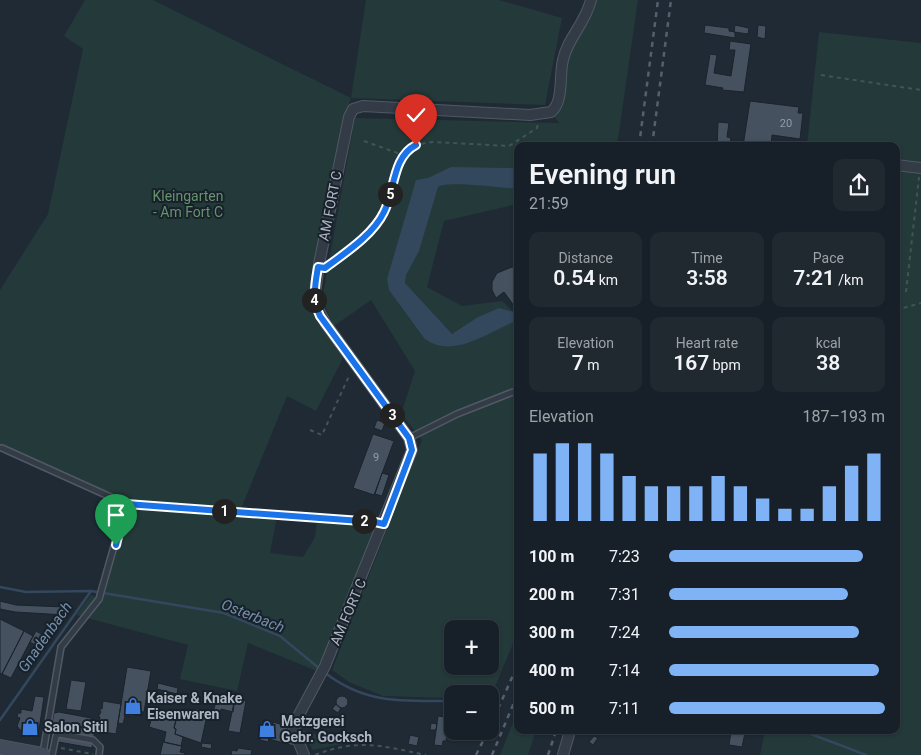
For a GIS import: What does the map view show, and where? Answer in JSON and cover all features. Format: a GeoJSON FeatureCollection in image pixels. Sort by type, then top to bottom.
{"type":"FeatureCollection","features":[{"type":"Feature","properties":{"kind":"main road"},"geometry":{"type":"LineString","coordinates":[[0,747],[43,755]]}},
{"type":"Feature","properties":{"kind":"street"},"geometry":{"type":"LineString","coordinates":[[540,115],[551,112],[556,105],[565,51],[583,23],[591,0]]}},
{"type":"Feature","properties":{"kind":"street","name":"AM FORT C"},"geometry":{"type":"LineString","coordinates":[[304,755],[294,731],[295,722],[324,670],[412,450],[409,438],[316,308],[314,294],[318,267],[348,117],[353,109],[362,106],[540,115]]}},
{"type":"Feature","properties":{"kind":"street"},"geometry":{"type":"LineString","coordinates":[[900,165],[921,168]]}},
{"type":"Feature","properties":{"kind":"street"},"geometry":{"type":"LineString","coordinates":[[563,755],[569,734]]}},
{"type":"Feature","properties":{"kind":"lane"},"geometry":{"type":"LineString","coordinates":[[409,438],[458,414],[514,392]]}},
{"type":"Feature","properties":{"kind":"lane"},"geometry":{"type":"LineString","coordinates":[[2,448],[126,504],[384,524]]}},
{"type":"Feature","properties":{"kind":"lane"},"geometry":{"type":"LineString","coordinates":[[43,755],[61,647],[99,598],[105,585],[126,504]]}},
{"type":"Feature","properties":{"kind":"lane"},"geometry":{"type":"LineString","coordinates":[[52,755],[56,736],[59,734],[94,740],[100,747],[99,755]]}},
{"type":"Feature","properties":{"kind":"path"},"geometry":{"type":"LineString","coordinates":[[820,75],[921,90]]}},
{"type":"Feature","properties":{"kind":"path"},"geometry":{"type":"LineString","coordinates":[[515,142],[537,128],[540,115]]}},
{"type":"Feature","properties":{"kind":"path"},"geometry":{"type":"LineString","coordinates":[[364,140],[403,155]]}},
{"type":"Feature","properties":{"kind":"path"},"geometry":{"type":"LineString","coordinates":[[318,267],[325,268],[333,262],[361,239],[376,223],[384,212],[403,155],[409,148],[423,143],[509,146],[514,143]]}},
{"type":"Feature","properties":{"kind":"path"},"geometry":{"type":"LineString","coordinates":[[906,292],[921,168]]}},
{"type":"Feature","properties":{"kind":"path"},"geometry":{"type":"LineString","coordinates":[[900,309],[921,303]]}},
{"type":"Feature","properties":{"kind":"path"},"geometry":{"type":"LineString","coordinates":[[310,430],[322,435],[352,369],[357,367]]}},
{"type":"Feature","properties":{"kind":"path"},"geometry":{"type":"LineString","coordinates":[[315,755],[347,745],[364,743],[426,755]]}},
{"type":"Feature","properties":{"kind":"green space","name":"Kleingarten - Am Fort C"},"geometry":{"type":"Polygon","coordinates":[[[85,0],[153,0],[351,98],[340,135],[311,286],[310,305],[343,358],[316,411],[287,396],[241,509],[278,511],[270,553],[303,557],[315,537],[317,521],[357,524],[371,529],[375,533],[330,644],[317,671],[248,643],[237,691],[180,679],[188,645],[76,615],[91,595],[99,598],[126,504],[0,449],[0,290],[48,214],[83,49],[64,36],[85,0]]]}},
{"type":"Feature","properties":{"kind":"green space"},"geometry":{"type":"Polygon","coordinates":[[[366,0],[499,0],[562,18],[545,105],[351,98],[366,0]]]}},
{"type":"Feature","properties":{"kind":"green space"},"geometry":{"type":"Polygon","coordinates":[[[594,0],[638,0],[618,142],[514,142],[514,205],[444,221],[427,287],[462,306],[502,301],[514,312],[514,641],[496,685],[444,685],[444,698],[383,696],[349,682],[332,670],[422,440],[401,414],[415,371],[371,300],[334,326],[322,300],[355,118],[559,123],[553,115],[563,66],[594,0]]]}},
{"type":"Feature","properties":{"kind":"green space"},"geometry":{"type":"Polygon","coordinates":[[[819,32],[921,43],[921,755],[760,755],[764,734],[900,734],[900,142],[807,142],[819,32]]]}},
{"type":"Feature","properties":{"kind":"green space"},"geometry":{"type":"Polygon","coordinates":[[[514,720],[514,734],[535,734],[528,755],[500,755],[514,720]]]}},
{"type":"Feature","properties":{"kind":"green space"},"geometry":{"type":"Polygon","coordinates":[[[301,730],[347,743],[313,750],[301,730]]]}},
{"type":"Feature","properties":{"kind":"water"},"geometry":{"type":"Polygon","coordinates":[[[451,167],[514,168],[514,189],[463,184],[438,187],[419,251],[406,275],[405,283],[452,334],[478,317],[499,308],[514,312],[514,322],[483,337],[459,345],[435,344],[424,338],[389,290],[387,279],[416,180],[428,178],[451,167]]]}},
{"type":"Feature","properties":{"kind":"building"},"geometry":{"type":"Polygon","coordinates":[[[705,25],[729,28],[729,31],[735,32],[735,38],[704,33],[705,25]]]}},
{"type":"Feature","properties":{"kind":"building"},"geometry":{"type":"Polygon","coordinates":[[[735,25],[749,28],[748,34],[734,32],[735,25]]]}},
{"type":"Feature","properties":{"kind":"building"},"geometry":{"type":"Polygon","coordinates":[[[758,25],[766,26],[765,39],[757,37],[758,25]]]}},
{"type":"Feature","properties":{"kind":"building"},"geometry":{"type":"Polygon","coordinates":[[[730,41],[751,44],[744,92],[722,90],[723,88],[705,85],[710,54],[717,55],[714,73],[731,76],[735,50],[729,50],[730,41]]]}},
{"type":"Feature","properties":{"kind":"building"},"geometry":{"type":"Polygon","coordinates":[[[750,101],[799,107],[798,113],[803,113],[800,139],[772,135],[771,142],[744,142],[750,101]]]}},
{"type":"Feature","properties":{"kind":"building"},"geometry":{"type":"Polygon","coordinates":[[[718,122],[729,123],[727,137],[731,138],[730,142],[717,142],[718,122]]]}},
{"type":"Feature","properties":{"kind":"building"},"geometry":{"type":"Polygon","coordinates":[[[514,267],[514,306],[504,292],[496,298],[492,290],[492,282],[497,273],[514,267]]]}},
{"type":"Feature","properties":{"kind":"building"},"geometry":{"type":"Polygon","coordinates":[[[377,420],[385,423],[382,431],[374,428],[377,420]]]}},
{"type":"Feature","properties":{"kind":"building"},"geometry":{"type":"Polygon","coordinates":[[[373,434],[394,441],[374,495],[353,488],[373,434]]]}},
{"type":"Feature","properties":{"kind":"building"},"geometry":{"type":"Polygon","coordinates":[[[382,473],[389,475],[382,496],[375,494],[382,473]]]}},
{"type":"Feature","properties":{"kind":"building"},"geometry":{"type":"Polygon","coordinates":[[[0,601],[16,605],[65,607],[65,615],[15,612],[0,609],[0,601]]]}},
{"type":"Feature","properties":{"kind":"building"},"geometry":{"type":"Polygon","coordinates":[[[0,619],[24,631],[2,674],[0,673],[0,619]]]}},
{"type":"Feature","properties":{"kind":"building"},"geometry":{"type":"Polygon","coordinates":[[[24,631],[33,636],[11,678],[2,674],[24,631]]]}},
{"type":"Feature","properties":{"kind":"building"},"geometry":{"type":"Polygon","coordinates":[[[36,631],[43,635],[37,646],[30,642],[36,631]]]}},
{"type":"Feature","properties":{"kind":"building"},"geometry":{"type":"Polygon","coordinates":[[[127,667],[151,671],[144,712],[135,711],[134,717],[125,716],[123,724],[118,723],[127,667]]]}},
{"type":"Feature","properties":{"kind":"building"},"geometry":{"type":"Polygon","coordinates":[[[71,680],[86,682],[81,711],[66,709],[71,680]]]}},
{"type":"Feature","properties":{"kind":"building"},"geometry":{"type":"Polygon","coordinates":[[[158,683],[178,688],[177,694],[157,689],[158,683]]]}},
{"type":"Feature","properties":{"kind":"building"},"geometry":{"type":"Polygon","coordinates":[[[218,695],[235,698],[233,712],[221,709],[219,714],[213,712],[218,695]]]}},
{"type":"Feature","properties":{"kind":"building"},"geometry":{"type":"Polygon","coordinates":[[[35,696],[44,697],[39,730],[35,729],[34,732],[20,730],[17,726],[20,718],[17,717],[18,713],[21,713],[21,709],[32,711],[35,696]]]}},
{"type":"Feature","properties":{"kind":"building"},"geometry":{"type":"Polygon","coordinates":[[[342,696],[348,702],[342,708],[336,702],[342,696]]]}},
{"type":"Feature","properties":{"kind":"building"},"geometry":{"type":"Polygon","coordinates":[[[235,698],[246,701],[240,733],[228,731],[235,698]]]}},
{"type":"Feature","properties":{"kind":"building"},"geometry":{"type":"Polygon","coordinates":[[[103,701],[121,704],[116,734],[96,731],[100,717],[98,717],[101,712],[99,709],[102,709],[103,701]]]}},
{"type":"Feature","properties":{"kind":"building"},"geometry":{"type":"Polygon","coordinates":[[[336,704],[341,708],[338,713],[332,709],[336,704]]]}},
{"type":"Feature","properties":{"kind":"building"},"geometry":{"type":"Polygon","coordinates":[[[195,708],[208,711],[201,743],[175,734],[176,729],[174,728],[177,716],[192,720],[195,708]]]}},
{"type":"Feature","properties":{"kind":"building"},"geometry":{"type":"Polygon","coordinates":[[[154,710],[177,716],[174,728],[176,729],[175,734],[183,737],[181,746],[164,742],[166,732],[149,727],[154,710]]]}},
{"type":"Feature","properties":{"kind":"building"},"geometry":{"type":"Polygon","coordinates":[[[59,712],[91,718],[89,728],[52,723],[54,713],[59,712]]]}},
{"type":"Feature","properties":{"kind":"building"},"geometry":{"type":"Polygon","coordinates":[[[438,716],[444,717],[444,740],[446,741],[443,741],[442,746],[434,745],[438,716]]]}},
{"type":"Feature","properties":{"kind":"building"},"geometry":{"type":"Polygon","coordinates":[[[264,720],[273,722],[268,742],[260,740],[264,720]]]}},
{"type":"Feature","properties":{"kind":"building"},"geometry":{"type":"Polygon","coordinates":[[[273,722],[287,726],[294,746],[269,739],[273,722]]]}},
{"type":"Feature","properties":{"kind":"building"},"geometry":{"type":"Polygon","coordinates":[[[56,723],[95,729],[92,748],[53,741],[56,723]]]}},
{"type":"Feature","properties":{"kind":"building"},"geometry":{"type":"Polygon","coordinates":[[[431,723],[437,724],[436,730],[430,730],[431,723]]]}},
{"type":"Feature","properties":{"kind":"building"},"geometry":{"type":"Polygon","coordinates":[[[731,734],[745,734],[742,747],[729,745],[731,734]]]}},
{"type":"Feature","properties":{"kind":"building"},"geometry":{"type":"Polygon","coordinates":[[[410,735],[419,737],[417,746],[408,744],[410,735]]]}},
{"type":"Feature","properties":{"kind":"building"},"geometry":{"type":"Polygon","coordinates":[[[594,736],[598,738],[593,745],[589,742],[594,736]]]}},
{"type":"Feature","properties":{"kind":"building"},"geometry":{"type":"Polygon","coordinates":[[[163,742],[182,746],[180,752],[185,753],[184,755],[160,755],[163,742]]]}},
{"type":"Feature","properties":{"kind":"building"},"geometry":{"type":"Polygon","coordinates":[[[202,743],[212,744],[211,749],[201,747],[202,743]]]}},
{"type":"Feature","properties":{"kind":"building"},"geometry":{"type":"Polygon","coordinates":[[[238,748],[252,750],[251,755],[231,755],[232,750],[237,751],[238,748]]]}},
{"type":"Feature","properties":{"kind":"waterway","name":"Osterbach"},"geometry":{"type":"LineString","coordinates":[[0,587],[26,592],[91,591],[224,613],[280,636],[320,669]]}},
{"type":"Feature","properties":{"kind":"waterway","name":"Gnadenbach"},"geometry":{"type":"LineString","coordinates":[[0,720],[91,591]]}},
{"type":"Feature","properties":{"kind":"waterway","name":"Osterbach"},"geometry":{"type":"LineString","coordinates":[[324,672],[340,683],[370,696],[401,701],[444,701]]}},
{"type":"Feature","properties":{"kind":"waterway","name":"Osterbach"},"geometry":{"type":"LineString","coordinates":[[811,734],[866,755]]}},
{"type":"Feature","properties":{"kind":"railway"},"geometry":{"type":"LineString","coordinates":[[640,142],[658,0]]}},
{"type":"Feature","properties":{"kind":"railway"},"geometry":{"type":"LineString","coordinates":[[653,142],[671,0]]}},
{"type":"Feature","properties":{"kind":"railway"},"geometry":{"type":"LineString","coordinates":[[499,707],[514,673]]}},
{"type":"Feature","properties":{"kind":"railway"},"geometry":{"type":"LineString","coordinates":[[492,755],[514,703]]}},
{"type":"Feature","properties":{"kind":"railway"},"geometry":{"type":"LineString","coordinates":[[548,755],[555,734]]}},
{"type":"Feature","properties":{"kind":"railway"},"geometry":{"type":"LineString","coordinates":[[476,755],[484,740]]}},
{"type":"Feature","properties":{"kind":"place","name":"Kaiser & Knake Eisenwaren"},"geometry":{"type":"Point","coordinates":[133,706]}},
{"type":"Feature","properties":{"kind":"place","name":"Salon Sitil"},"geometry":{"type":"Point","coordinates":[30,727]}},
{"type":"Feature","properties":{"kind":"place","name":"Metzgerei Gebr. Gocksch"},"geometry":{"type":"Point","coordinates":[267,729]}},
{"type":"Feature","properties":{"kind":"route"},"geometry":{"type":"LineString","coordinates":[[116,545],[126,504],[384,524],[412,450],[409,438],[320,316],[314,301],[315,286],[318,267],[325,268],[361,239],[384,212],[403,155],[409,148],[416,145]]}}]}
